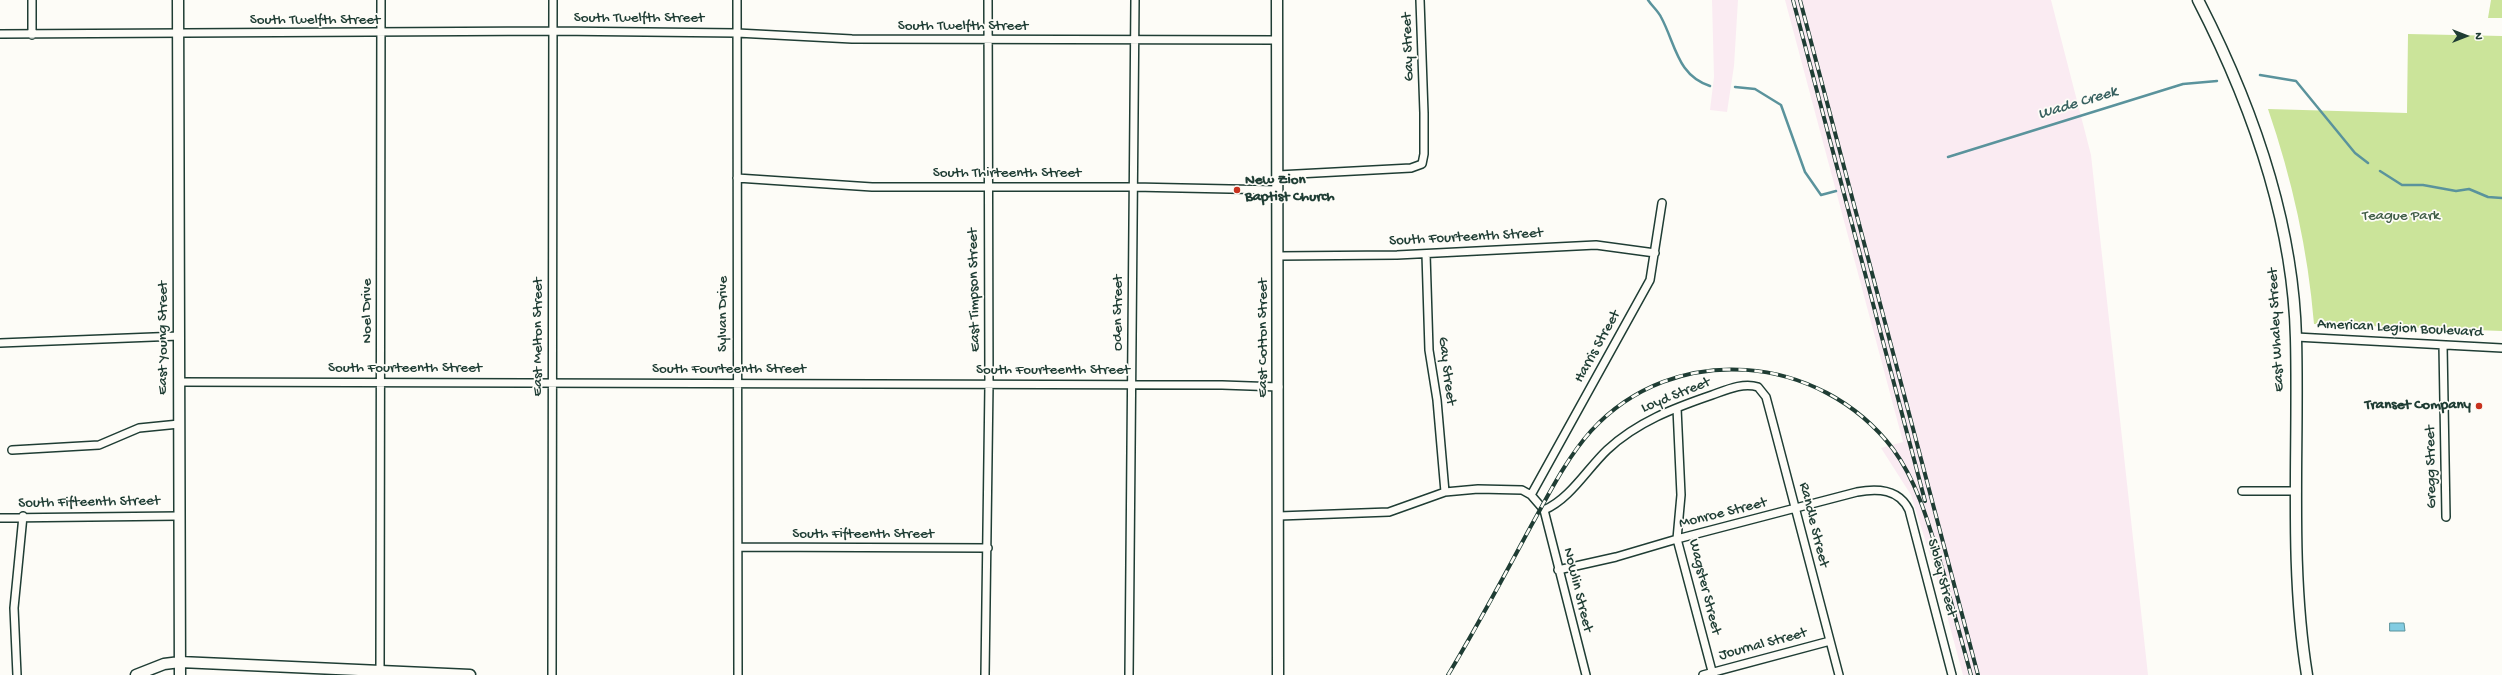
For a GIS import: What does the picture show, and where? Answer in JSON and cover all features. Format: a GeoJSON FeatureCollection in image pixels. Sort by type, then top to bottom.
{"type":"FeatureCollection","features":[{"type":"Feature","properties":{"kind":"street"},"geometry":{"type":"LineString","coordinates":[[32,0],[32,35]]}},
{"type":"Feature","properties":{"kind":"street","name":"East Young Street"},"geometry":{"type":"LineString","coordinates":[[178,0],[180,675]]}},
{"type":"Feature","properties":{"kind":"street","name":"Noel Drive"},"geometry":{"type":"LineString","coordinates":[[380,671],[381,0]]}},
{"type":"Feature","properties":{"kind":"street","name":"East Melton Street"},"geometry":{"type":"LineString","coordinates":[[552,675],[553,0]]}},
{"type":"Feature","properties":{"kind":"street","name":"Sylvan Drive"},"geometry":{"type":"LineString","coordinates":[[737,0],[738,675]]}},
{"type":"Feature","properties":{"kind":"street","name":"East Timpson Street"},"geometry":{"type":"LineString","coordinates":[[985,675],[988,548],[989,384],[987,188],[988,0]]}},
{"type":"Feature","properties":{"kind":"street","name":"Oden Street"},"geometry":{"type":"LineString","coordinates":[[1129,675],[1135,0]]}},
{"type":"Feature","properties":{"kind":"street","name":"East Cotton Street"},"geometry":{"type":"LineString","coordinates":[[1277,0],[1279,387],[1278,675]]}},
{"type":"Feature","properties":{"kind":"street","name":"Gay Street"},"geometry":{"type":"LineString","coordinates":[[1278,175],[1411,168],[1422,164],[1424,151],[1420,0]]}},
{"type":"Feature","properties":{"kind":"street","name":"East Whaley Street"},"geometry":{"type":"LineString","coordinates":[[2198,0],[2238,85],[2269,174],[2285,238],[2296,337],[2298,593],[2307,675]]}},
{"type":"Feature","properties":{"kind":"street","name":"South Twelfth Street"},"geometry":{"type":"LineString","coordinates":[[0,34],[178,35],[554,31],[737,33],[852,39],[988,41],[1277,40]]}},
{"type":"Feature","properties":{"kind":"street","name":"South Thirteenth Street"},"geometry":{"type":"LineString","coordinates":[[737,178],[859,186],[987,188],[1133,187],[1278,190]]}},
{"type":"Feature","properties":{"kind":"street","name":"Harris Street"},"geometry":{"type":"LineString","coordinates":[[1531,495],[1650,280],[1662,203]]}},
{"type":"Feature","properties":{"kind":"street","name":"South Fourteenth Street"},"geometry":{"type":"LineString","coordinates":[[1278,256],[1426,254],[1596,245],[1655,253]]}},
{"type":"Feature","properties":{"kind":"street","name":"Gay Street"},"geometry":{"type":"LineString","coordinates":[[1426,254],[1429,350],[1437,400],[1445,492]]}},
{"type":"Feature","properties":{"kind":"street"},"geometry":{"type":"LineString","coordinates":[[0,343],[179,336]]}},
{"type":"Feature","properties":{"kind":"street","name":"American Legion Boulevard"},"geometry":{"type":"LineString","coordinates":[[2296,337],[2502,348]]}},
{"type":"Feature","properties":{"kind":"street","name":"Gregg Street"},"geometry":{"type":"LineString","coordinates":[[2443,344],[2446,517]]}},
{"type":"Feature","properties":{"kind":"street","name":"South Fourteenth Street"},"geometry":{"type":"LineString","coordinates":[[179,382],[552,384],[737,382],[1132,384],[1279,387]]}},
{"type":"Feature","properties":{"kind":"street","name":"Loyd Street"},"geometry":{"type":"LineString","coordinates":[[1544,510],[1564,496],[1608,449],[1643,424],[1676,408],[1740,386],[1755,386]]}},
{"type":"Feature","properties":{"kind":"street","name":"Randle Street"},"geometry":{"type":"LineString","coordinates":[[1755,386],[1762,389],[1766,397],[1839,675]]}},
{"type":"Feature","properties":{"kind":"street","name":"Wagster Street"},"geometry":{"type":"LineString","coordinates":[[1676,408],[1681,495],[1677,539],[1712,674]]}},
{"type":"Feature","properties":{"kind":"street"},"geometry":{"type":"LineString","coordinates":[[12,450],[99,445],[139,428],[179,424]]}},
{"type":"Feature","properties":{"kind":"street"},"geometry":{"type":"LineString","coordinates":[[1279,516],[1389,512],[1445,492],[1510,489],[1522,490],[1531,495],[1544,510]]}},
{"type":"Feature","properties":{"kind":"street","name":"Monroe Street"},"geometry":{"type":"LineString","coordinates":[[1558,570],[1616,557],[1677,539],[1870,490],[1883,490],[1895,494]]}},
{"type":"Feature","properties":{"kind":"street"},"geometry":{"type":"LineString","coordinates":[[2242,491],[2297,491]]}},
{"type":"Feature","properties":{"kind":"street","name":"Sibley Street"},"geometry":{"type":"LineString","coordinates":[[1895,494],[1907,505],[1911,516],[1952,675]]}},
{"type":"Feature","properties":{"kind":"street","name":"Nowlin Street"},"geometry":{"type":"LineString","coordinates":[[1544,510],[1558,570],[1586,675]]}},
{"type":"Feature","properties":{"kind":"street"},"geometry":{"type":"LineString","coordinates":[[17,675],[14,608],[23,516]]}},
{"type":"Feature","properties":{"kind":"street","name":"South Fifteenth Street"},"geometry":{"type":"LineString","coordinates":[[0,518],[23,516],[179,516]]}},
{"type":"Feature","properties":{"kind":"street","name":"South Fifteenth Street"},"geometry":{"type":"LineString","coordinates":[[738,547],[988,548]]}},
{"type":"Feature","properties":{"kind":"street","name":"Journal Street"},"geometry":{"type":"LineString","coordinates":[[1703,675],[1712,674],[1830,641]]}},
{"type":"Feature","properties":{"kind":"street"},"geometry":{"type":"LineString","coordinates":[[136,675],[164,664],[180,662],[470,675]]}},
{"type":"Feature","properties":{"kind":"shaded area"},"geometry":{"type":"Polygon","coordinates":[[[1712,0],[1738,0],[1734,66],[1727,112],[1710,110],[1714,77],[1712,0]]]}},
{"type":"Feature","properties":{"kind":"shaded area"},"geometry":{"type":"Polygon","coordinates":[[[1785,0],[2051,0],[2091,155],[2148,675],[1963,675],[1934,568],[1911,495],[1881,448],[1903,442],[1785,0]]]}},
{"type":"Feature","properties":{"kind":"green space"},"geometry":{"type":"Polygon","coordinates":[[[2491,0],[2502,0],[2502,18],[2488,18],[2491,0]]]}},
{"type":"Feature","properties":{"kind":"green space","name":"Teague Park"},"geometry":{"type":"Polygon","coordinates":[[[2408,34],[2502,36],[2502,331],[2314,324],[2308,269],[2298,215],[2277,135],[2268,109],[2407,113],[2408,34]]]}},
{"type":"Feature","properties":{"kind":"water"},"geometry":{"type":"Polygon","coordinates":[[[2390,623],[2404,623],[2405,631],[2390,631],[2390,623]]]}},
{"type":"Feature","properties":{"kind":"waterway","name":"Wade Creek"},"geometry":{"type":"LineString","coordinates":[[1648,0],[1661,17],[1684,67],[1699,81],[1710,86]]}},
{"type":"Feature","properties":{"kind":"waterway","name":"Wade Creek"},"geometry":{"type":"LineString","coordinates":[[2260,75],[2296,81],[2355,153],[2368,163]]}},
{"type":"Feature","properties":{"kind":"waterway","name":"Wade Creek"},"geometry":{"type":"LineString","coordinates":[[1948,157],[2183,84],[2217,81]]}},
{"type":"Feature","properties":{"kind":"waterway","name":"Wade Creek"},"geometry":{"type":"LineString","coordinates":[[1735,87],[1755,89],[1781,105],[1805,172],[1821,195],[1836,191]]}},
{"type":"Feature","properties":{"kind":"waterway","name":"Wade Creek"},"geometry":{"type":"LineString","coordinates":[[2380,171],[2402,185],[2423,185],[2456,191],[2469,189],[2488,197],[2502,198]]}},
{"type":"Feature","properties":{"kind":"railway"},"geometry":{"type":"LineString","coordinates":[[1793,0],[1925,501]]}},
{"type":"Feature","properties":{"kind":"railway"},"geometry":{"type":"LineString","coordinates":[[1800,0],[1978,675]]}},
{"type":"Feature","properties":{"kind":"railway"},"geometry":{"type":"LineString","coordinates":[[1448,675],[1480,620],[1558,477],[1591,431],[1625,402],[1663,382],[1704,371],[1746,370],[1787,377],[1827,393],[1862,417],[1893,449],[1911,479],[1925,513],[1946,581]]}},
{"type":"Feature","properties":{"kind":"railway"},"geometry":{"type":"LineString","coordinates":[[1944,576],[1971,675]]}},
{"type":"Feature","properties":{"kind":"place","name":"New Zion Baptist Church"},"geometry":{"type":"Point","coordinates":[1237,190]}},
{"type":"Feature","properties":{"kind":"place","name":"Transet Company"},"geometry":{"type":"Point","coordinates":[2479,406]}}]}
